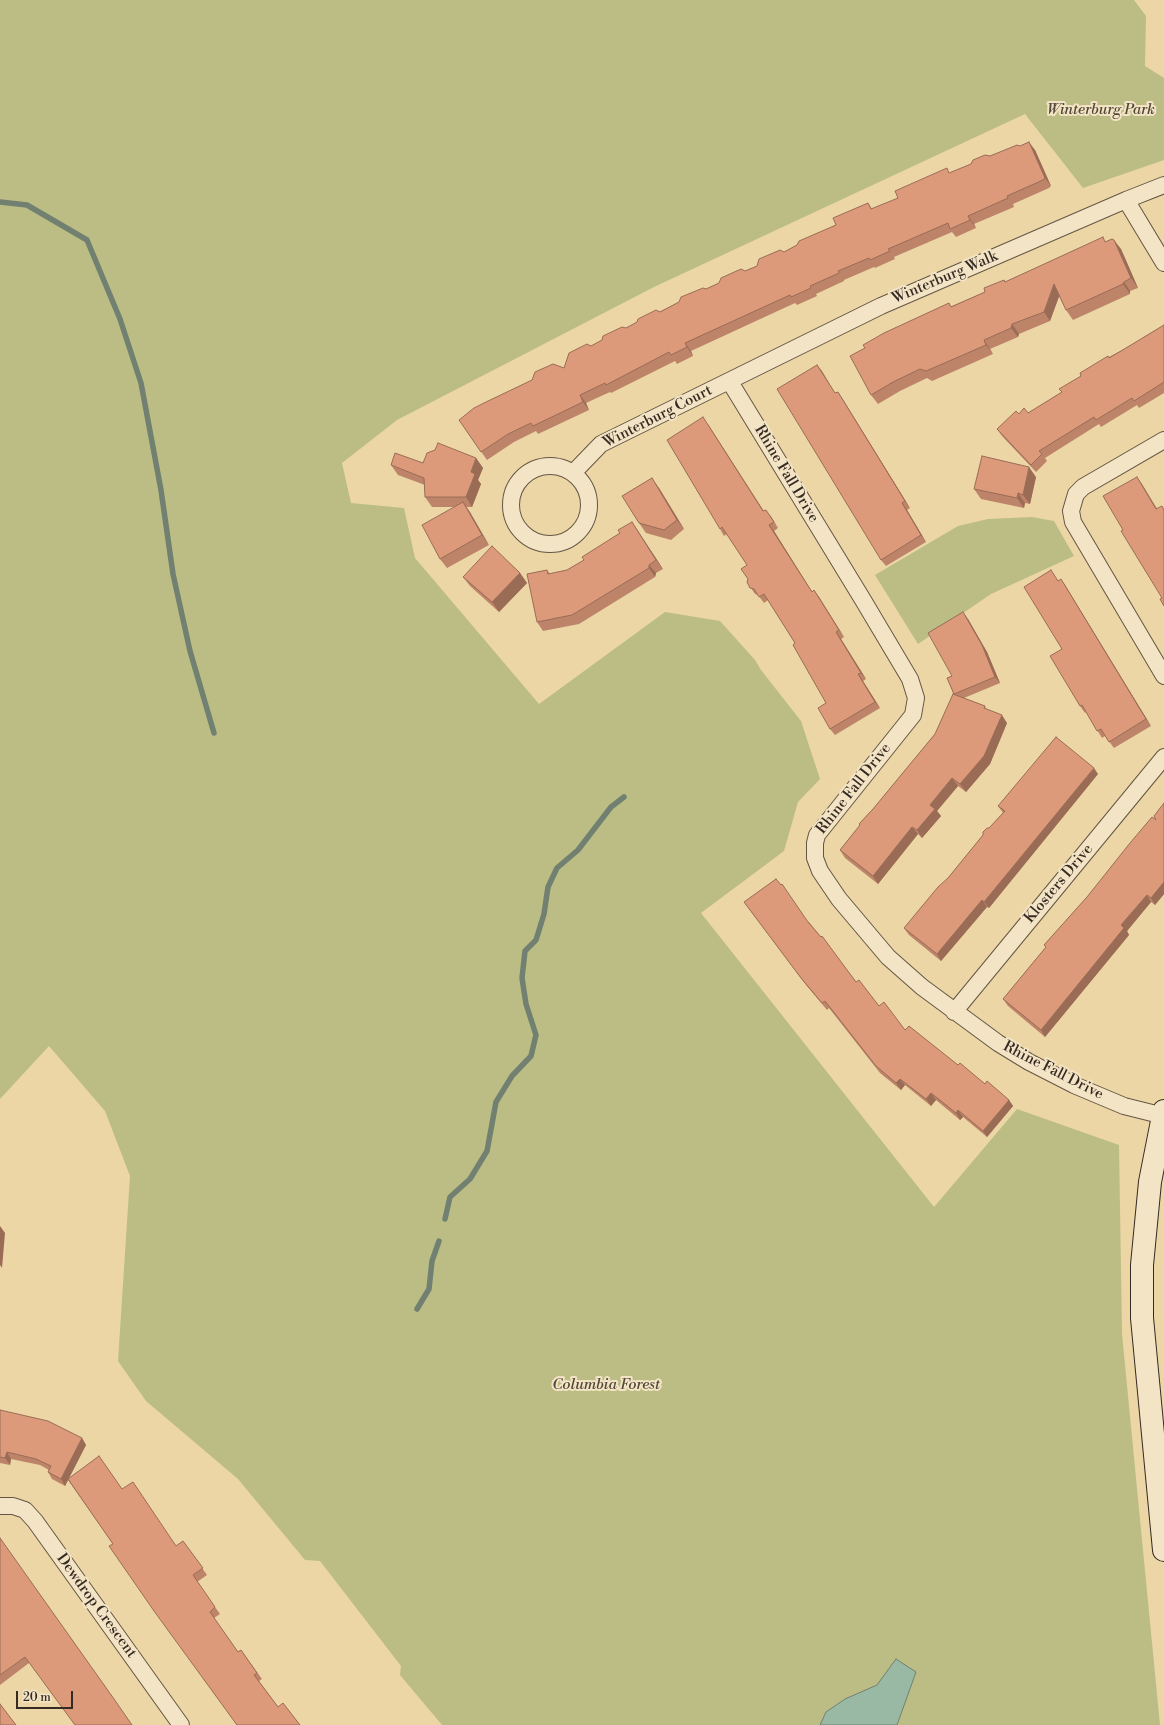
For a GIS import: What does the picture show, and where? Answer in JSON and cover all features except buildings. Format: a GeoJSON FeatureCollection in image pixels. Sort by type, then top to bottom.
{"type":"FeatureCollection","features":[{"type":"Feature","properties":{"kind":"main road"},"geometry":{"type":"LineString","coordinates":[[1163,1114],[1150,1182],[1142,1264],[1142,1318],[1164,1550]]}},
{"type":"Feature","properties":{"kind":"street","name":"Winterburg Walk"},"geometry":{"type":"LineString","coordinates":[[730,382],[881,306],[1164,185]]}},
{"type":"Feature","properties":{"kind":"street"},"geometry":{"type":"LineString","coordinates":[[1126,200],[1164,263]]}},
{"type":"Feature","properties":{"kind":"street","name":"Winterburg Court"},"geometry":{"type":"LineString","coordinates":[[573,473],[601,444],[730,382]]}},
{"type":"Feature","properties":{"kind":"street","name":"Rhine Fall Drive"},"geometry":{"type":"LineString","coordinates":[[730,382],[910,679],[916,698],[913,715],[816,836],[814,851],[817,866],[839,899],[888,957],[922,987],[954,1012],[998,1043],[1029,1062],[1074,1085],[1124,1106],[1163,1114]]}},
{"type":"Feature","properties":{"kind":"street"},"geometry":{"type":"LineString","coordinates":[[1164,440],[1083,487],[1076,494],[1071,511],[1073,522],[1164,676]]}},
{"type":"Feature","properties":{"kind":"street"},"geometry":{"type":"LineString","coordinates":[[545,466],[559,467],[573,473],[583,484],[588,497],[589,507],[586,520],[572,537],[560,543],[548,544],[530,539],[515,523],[511,511],[514,488],[522,478],[532,470],[545,466]]}},
{"type":"Feature","properties":{"kind":"street","name":"Klosters Drive"},"geometry":{"type":"LineString","coordinates":[[954,1012],[1164,757]]}},
{"type":"Feature","properties":{"kind":"street","name":"Dewdrop Crescent"},"geometry":{"type":"LineString","coordinates":[[0,1506],[13,1506],[25,1510],[35,1521],[181,1725]]}},
{"type":"Feature","properties":{"kind":"green space","name":"Columbia Forest"},"geometry":{"type":"Polygon","coordinates":[[[0,0],[1134,0],[1146,16],[1145,66],[1164,78],[1164,160],[1083,188],[1025,114],[654,287],[397,420],[342,463],[351,503],[404,508],[415,558],[539,704],[665,612],[720,621],[755,660],[761,670],[801,721],[820,779],[798,802],[784,851],[701,913],[934,1207],[1017,1109],[1119,1145],[1122,1334],[1160,1725],[442,1725],[400,1675],[401,1666],[320,1561],[305,1560],[238,1479],[146,1401],[118,1361],[130,1176],[105,1111],[49,1046],[0,1099],[0,0]]]}},
{"type":"Feature","properties":{"kind":"green space"},"geometry":{"type":"Polygon","coordinates":[[[1032,517],[1054,521],[1074,556],[991,594],[918,644],[875,575],[958,526],[988,519],[1032,517]]]}},
{"type":"Feature","properties":{"kind":"shaded area"},"geometry":{"type":"Polygon","coordinates":[[[896,1659],[916,1672],[897,1725],[820,1725],[826,1712],[845,1699],[877,1685],[896,1659]]]}},
{"type":"Feature","properties":{"kind":"waterway"},"geometry":{"type":"LineString","coordinates":[[0,202],[27,205],[87,240],[120,319],[141,383],[161,490],[173,574],[190,651],[214,733]]}},
{"type":"Feature","properties":{"kind":"waterway"},"geometry":{"type":"LineString","coordinates":[[445,1219],[450,1197],[470,1179],[487,1151],[496,1102],[512,1076],[531,1056],[536,1035],[526,1004],[522,978],[525,951],[536,940],[544,914],[548,887],[557,868],[578,850],[611,807],[624,797]]}},
{"type":"Feature","properties":{"kind":"waterway"},"geometry":{"type":"LineString","coordinates":[[417,1309],[429,1289],[432,1261],[439,1241]]}},
{"type":"Feature","properties":{"kind":"park label","name":"Winterburg Park"},"geometry":{"type":"Point","coordinates":[1101,110]}}]}
